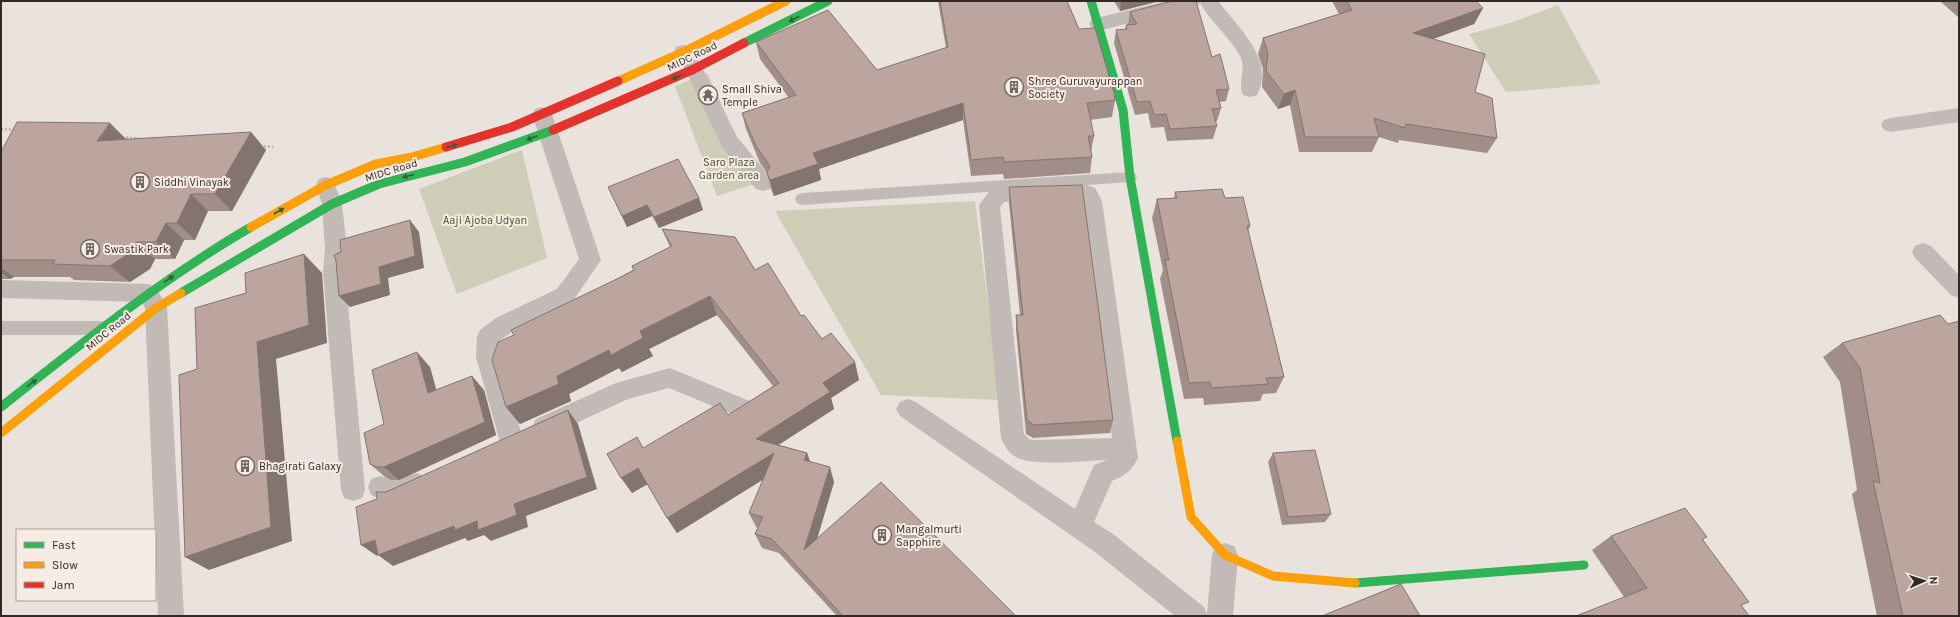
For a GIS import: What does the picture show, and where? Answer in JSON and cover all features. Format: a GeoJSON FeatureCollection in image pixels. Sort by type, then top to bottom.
{"type":"FeatureCollection","features":[{"type":"Feature","properties":{"kind":"street"},"geometry":{"type":"LineString","coordinates":[[1,407],[101,328],[152,300],[217,246],[329,195],[376,164],[412,157],[512,127],[545,123],[786,1]]}},
{"type":"Feature","properties":{"kind":"street","name":"MIDC Road"},"geometry":{"type":"LineString","coordinates":[[1,433],[117,339],[152,300],[329,195],[466,162],[545,123],[694,69],[828,1]]}},
{"type":"Feature","properties":{"kind":"street"},"geometry":{"type":"LineString","coordinates":[[1091,1],[1123,110],[1130,177],[1191,517],[1225,556],[1273,576],[1354,583],[1584,565]]}},
{"type":"Feature","properties":{"kind":"street"},"geometry":{"type":"LineString","coordinates":[[1111,1],[1122,18]]}},
{"type":"Feature","properties":{"kind":"street"},"geometry":{"type":"LineString","coordinates":[[1098,24],[1192,1]]}},
{"type":"Feature","properties":{"kind":"street"},"geometry":{"type":"LineString","coordinates":[[1208,1],[1248,53],[1252,61],[1253,72],[1250,90]]}},
{"type":"Feature","properties":{"kind":"street"},"geometry":{"type":"LineString","coordinates":[[683,52],[694,69],[729,142],[763,183]]}},
{"type":"Feature","properties":{"kind":"street"},"geometry":{"type":"LineString","coordinates":[[1891,125],[1959,115]]}},
{"type":"Feature","properties":{"kind":"street"},"geometry":{"type":"LineString","coordinates":[[512,442],[487,357],[488,337],[504,325],[565,295],[590,260],[545,123]]}},
{"type":"Feature","properties":{"kind":"street"},"geometry":{"type":"LineString","coordinates":[[1080,526],[1103,472],[1116,468],[1126,458],[1125,449],[1092,201],[1088,194],[1081,191],[999,194],[989,206],[1013,438],[1022,448],[1034,451],[1125,449]]}},
{"type":"Feature","properties":{"kind":"street"},"geometry":{"type":"LineString","coordinates":[[329,195],[336,249]]}},
{"type":"Feature","properties":{"kind":"street"},"geometry":{"type":"LineString","coordinates":[[1923,252],[1959,289]]}},
{"type":"Feature","properties":{"kind":"street"},"geometry":{"type":"LineString","coordinates":[[334,272],[353,490]]}},
{"type":"Feature","properties":{"kind":"street"},"geometry":{"type":"LineString","coordinates":[[1,289],[152,300]]}},
{"type":"Feature","properties":{"kind":"street"},"geometry":{"type":"LineString","coordinates":[[152,300],[171,616]]}},
{"type":"Feature","properties":{"kind":"street"},"geometry":{"type":"LineString","coordinates":[[491,451],[624,390],[670,378],[744,409]]}},
{"type":"Feature","properties":{"kind":"street"},"geometry":{"type":"LineString","coordinates":[[908,409],[1104,543],[1195,616]]}},
{"type":"Feature","properties":{"kind":"street"},"geometry":{"type":"LineString","coordinates":[[380,487],[388,492],[400,492],[435,476]]}},
{"type":"Feature","properties":{"kind":"street"},"geometry":{"type":"LineString","coordinates":[[1220,616],[1225,556]]}},
{"type":"Feature","properties":{"kind":"lane"},"geometry":{"type":"LineString","coordinates":[[802,199],[1130,177]]}},
{"type":"Feature","properties":{"kind":"lane"},"geometry":{"type":"LineString","coordinates":[[1,328],[101,328],[117,339]]}},
{"type":"Feature","properties":{"kind":"path"},"geometry":{"type":"LineString","coordinates":[[1,129],[21,130]]}},
{"type":"Feature","properties":{"kind":"path"},"geometry":{"type":"LineString","coordinates":[[116,137],[147,139]]}},
{"type":"Feature","properties":{"kind":"path"},"geometry":{"type":"LineString","coordinates":[[257,146],[273,147]]}},
{"type":"Feature","properties":{"kind":"green space"},"geometry":{"type":"Polygon","coordinates":[[[1558,5],[1601,84],[1506,92],[1469,34],[1510,23],[1558,5]]]}},
{"type":"Feature","properties":{"kind":"green space","name":"Saro Plaza Garden area"},"geometry":{"type":"Polygon","coordinates":[[[707,73],[758,183],[717,196],[675,86],[707,73]]]}},
{"type":"Feature","properties":{"kind":"green space","name":"Aaji Ajoba Udyan"},"geometry":{"type":"Polygon","coordinates":[[[522,150],[547,258],[457,294],[419,189],[522,150]]]}},
{"type":"Feature","properties":{"kind":"green space"},"geometry":{"type":"Polygon","coordinates":[[[975,201],[1000,400],[881,395],[775,211],[975,201]]]}},
{"type":"Feature","properties":{"kind":"building"},"geometry":{"type":"Polygon","coordinates":[[[940,1],[1067,1],[1079,29],[1095,28],[1115,100],[1087,103],[1094,136],[1088,136],[1092,157],[1004,162],[1003,157],[971,160],[963,103],[813,153],[818,164],[770,180],[767,173],[770,166],[756,146],[742,113],[796,95],[756,42],[828,10],[877,70],[948,47],[940,1]]]}},
{"type":"Feature","properties":{"kind":"building"},"geometry":{"type":"Polygon","coordinates":[[[1173,1],[1196,1],[1212,57],[1220,54],[1229,89],[1216,90],[1221,108],[1212,109],[1217,126],[1170,129],[1166,114],[1154,115],[1150,101],[1137,102],[1116,30],[1127,29],[1126,25],[1137,24],[1130,12],[1173,1]]]}},
{"type":"Feature","properties":{"kind":"building"},"geometry":{"type":"Polygon","coordinates":[[[1347,1],[1476,1],[1483,8],[1413,33],[1485,54],[1475,92],[1492,98],[1497,138],[1406,124],[1405,128],[1374,118],[1379,137],[1305,137],[1295,90],[1284,94],[1266,71],[1268,53],[1263,38],[1352,10],[1347,1]]]}},
{"type":"Feature","properties":{"kind":"building"},"geometry":{"type":"Polygon","coordinates":[[[17,122],[110,123],[97,141],[251,132],[215,194],[191,194],[177,223],[166,223],[156,242],[136,242],[131,252],[110,266],[53,264],[55,260],[1,260],[1,152],[17,122]]]}},
{"type":"Feature","properties":{"kind":"building"},"geometry":{"type":"Polygon","coordinates":[[[678,159],[699,198],[654,217],[647,205],[622,216],[608,187],[678,159]]]}},
{"type":"Feature","properties":{"kind":"building"},"geometry":{"type":"Polygon","coordinates":[[[1082,185],[1113,420],[1034,425],[1027,420],[1016,315],[1023,315],[1009,187],[1082,185]]]}},
{"type":"Feature","properties":{"kind":"building"},"geometry":{"type":"Polygon","coordinates":[[[1222,189],[1225,198],[1243,197],[1250,226],[1247,226],[1284,377],[1266,378],[1268,384],[1211,388],[1210,382],[1189,383],[1165,260],[1169,260],[1157,199],[1177,198],[1175,192],[1222,189]]]}},
{"type":"Feature","properties":{"kind":"building"},"geometry":{"type":"Polygon","coordinates":[[[410,220],[415,256],[379,267],[381,284],[339,296],[336,261],[334,255],[341,252],[340,240],[410,220]]]}},
{"type":"Feature","properties":{"kind":"building"},"geometry":{"type":"Polygon","coordinates":[[[662,229],[735,237],[755,270],[768,263],[801,316],[804,315],[822,339],[831,333],[855,362],[823,383],[830,392],[756,439],[807,453],[804,460],[830,467],[804,550],[881,482],[1016,616],[843,616],[772,539],[755,534],[763,517],[749,513],[774,453],[667,518],[638,468],[621,478],[607,454],[637,437],[643,448],[720,403],[728,415],[779,383],[710,296],[640,331],[643,338],[611,355],[609,350],[557,376],[559,384],[506,407],[492,360],[498,342],[514,335],[511,330],[623,276],[634,270],[632,266],[672,246],[662,229]]]}},
{"type":"Feature","properties":{"kind":"building","name":"Bhagirati Galaxy"},"geometry":{"type":"Polygon","coordinates":[[[304,254],[309,325],[257,342],[271,527],[185,557],[179,375],[197,369],[195,308],[246,293],[245,273],[304,254]]]}},
{"type":"Feature","properties":{"kind":"building"},"geometry":{"type":"Polygon","coordinates":[[[1940,315],[1948,324],[1959,321],[1959,616],[1903,616],[1873,481],[1880,483],[1860,368],[1842,343],[1940,315]]]}},
{"type":"Feature","properties":{"kind":"building"},"geometry":{"type":"Polygon","coordinates":[[[417,352],[428,393],[472,376],[485,422],[384,467],[377,467],[370,464],[364,433],[384,424],[372,370],[417,352]]]}},
{"type":"Feature","properties":{"kind":"building"},"geometry":{"type":"Polygon","coordinates":[[[568,410],[587,477],[514,504],[517,515],[478,530],[477,521],[455,530],[454,526],[378,555],[375,540],[361,545],[356,507],[377,499],[376,492],[386,492],[568,410]]]}},
{"type":"Feature","properties":{"kind":"building"},"geometry":{"type":"Polygon","coordinates":[[[1315,450],[1331,514],[1288,517],[1273,453],[1315,450]]]}},
{"type":"Feature","properties":{"kind":"building"},"geometry":{"type":"Polygon","coordinates":[[[1685,508],[1707,537],[1702,539],[1749,602],[1741,605],[1749,616],[1576,616],[1647,588],[1611,536],[1685,508]]]}},
{"type":"Feature","properties":{"kind":"building"},"geometry":{"type":"Polygon","coordinates":[[[1401,584],[1420,616],[1322,616],[1401,584]]]}},
{"type":"Feature","properties":{"kind":"tunnel"},"geometry":{"type":"LineString","coordinates":[[334,272],[336,249]]}},
{"type":"Feature","properties":{"kind":"traffic: fast"},"geometry":{"type":"LineString","coordinates":[[744,43],[828,1]]}},
{"type":"Feature","properties":{"kind":"traffic: fast"},"geometry":{"type":"LineString","coordinates":[[1091,1],[1123,110],[1130,177],[1177,441]]}},
{"type":"Feature","properties":{"kind":"traffic: fast"},"geometry":{"type":"LineString","coordinates":[[181,293],[332,204],[379,184],[465,162],[553,130]]}},
{"type":"Feature","properties":{"kind":"traffic: fast"},"geometry":{"type":"LineString","coordinates":[[1,407],[154,289],[185,267],[251,227]]}},
{"type":"Feature","properties":{"kind":"traffic: fast"},"geometry":{"type":"LineString","coordinates":[[1355,583],[1584,565]]}},
{"type":"Feature","properties":{"kind":"traffic: slow"},"geometry":{"type":"LineString","coordinates":[[618,81],[683,52],[786,1]]}},
{"type":"Feature","properties":{"kind":"traffic: slow"},"geometry":{"type":"LineString","coordinates":[[251,227],[326,185],[376,164],[412,157],[446,147]]}},
{"type":"Feature","properties":{"kind":"traffic: slow"},"geometry":{"type":"LineString","coordinates":[[1,433],[156,308],[181,293]]}},
{"type":"Feature","properties":{"kind":"traffic: slow"},"geometry":{"type":"LineString","coordinates":[[1177,441],[1191,517],[1225,555],[1273,576],[1355,583]]}},
{"type":"Feature","properties":{"kind":"traffic: jam"},"geometry":{"type":"LineString","coordinates":[[553,130],[694,69],[744,43]]}},
{"type":"Feature","properties":{"kind":"traffic: jam"},"geometry":{"type":"LineString","coordinates":[[446,147],[512,127],[618,81]]}},
{"type":"Feature","properties":{"kind":"place","name":"Shree Guruvayurappan Society"},"geometry":{"type":"Point","coordinates":[1014,87]}},
{"type":"Feature","properties":{"kind":"place","name":"Small Shiva Temple"},"geometry":{"type":"Point","coordinates":[708,95]}},
{"type":"Feature","properties":{"kind":"place","name":"Siddhi Vinayak"},"geometry":{"type":"Point","coordinates":[140,182]}},
{"type":"Feature","properties":{"kind":"place","name":"Swastik Park"},"geometry":{"type":"Point","coordinates":[90,249]}},
{"type":"Feature","properties":{"kind":"place","name":"Bhagirati Galaxy"},"geometry":{"type":"Point","coordinates":[245,466]}},
{"type":"Feature","properties":{"kind":"place","name":"Mangalmurti Sapphire"},"geometry":{"type":"Point","coordinates":[882,535]}}]}
